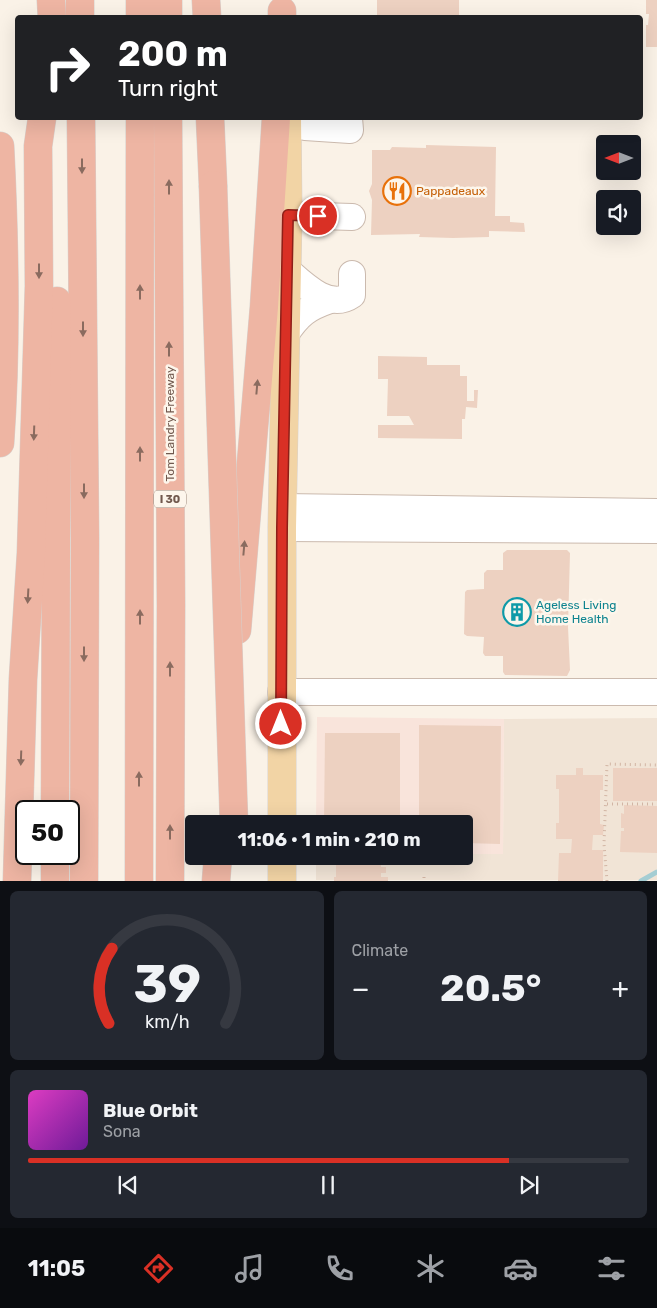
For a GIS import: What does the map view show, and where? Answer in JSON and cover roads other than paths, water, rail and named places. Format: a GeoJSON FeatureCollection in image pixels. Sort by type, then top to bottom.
{"type":"FeatureCollection","features":[{"type":"Feature","properties":{"kind":"highway"},"geometry":{"type":"LineString","coordinates":[[51,0],[52,15]]}},
{"type":"Feature","properties":{"kind":"highway"},"geometry":{"type":"LineString","coordinates":[[80,0],[80,15]]}},
{"type":"Feature","properties":{"kind":"highway"},"geometry":{"type":"LineString","coordinates":[[140,0],[140,15]]}},
{"type":"Feature","properties":{"kind":"highway"},"geometry":{"type":"LineString","coordinates":[[168,0],[168,15]]}},
{"type":"Feature","properties":{"kind":"highway"},"geometry":{"type":"LineString","coordinates":[[206,0],[207,15]]}},
{"type":"Feature","properties":{"kind":"highway"},"geometry":{"type":"LineString","coordinates":[[17,880],[23,679],[31,552],[39,286],[38,146],[42,120]]}},
{"type":"Feature","properties":{"kind":"highway"},"geometry":{"type":"LineString","coordinates":[[54,120],[57,288],[55,800]]}},
{"type":"Feature","properties":{"kind":"highway"},"geometry":{"type":"LineString","coordinates":[[81,120],[85,538],[84,880]]}},
{"type":"Feature","properties":{"kind":"highway","name":"I 30"},"geometry":{"type":"LineString","coordinates":[[139,880],[140,120]]}},
{"type":"Feature","properties":{"kind":"highway","name":"Tom Landry Freeway"},"geometry":{"type":"LineString","coordinates":[[168,120],[170,880]]}},
{"type":"Feature","properties":{"kind":"highway"},"geometry":{"type":"LineString","coordinates":[[210,120],[234,815]]}},
{"type":"Feature","properties":{"kind":"highway"},"geometry":{"type":"LineString","coordinates":[[222,815],[264,307],[283,120]]}},
{"type":"Feature","properties":{"kind":"highway"},"geometry":{"type":"LineString","coordinates":[[0,146],[5,234],[4,392],[0,443]]}},
{"type":"Feature","properties":{"kind":"highway"},"geometry":{"type":"LineString","coordinates":[[55,865],[55,880]]}},
{"type":"Feature","properties":{"kind":"highway"},"geometry":{"type":"LineString","coordinates":[[216,880],[217,865]]}},
{"type":"Feature","properties":{"kind":"highway"},"geometry":{"type":"LineString","coordinates":[[235,865],[236,880]]}},
{"type":"Feature","properties":{"kind":"main road"},"geometry":{"type":"LineString","coordinates":[[282,815],[282,518],[288,215],[283,120]]}},
{"type":"Feature","properties":{"kind":"main road"},"geometry":{"type":"LineString","coordinates":[[282,865],[282,880]]}},
{"type":"Feature","properties":{"kind":"lane"},"geometry":{"type":"LineString","coordinates":[[283,120],[305,127],[350,130],[349,120]]}},
{"type":"Feature","properties":{"kind":"lane"},"geometry":{"type":"LineString","coordinates":[[288,215],[352,217]]}},
{"type":"Feature","properties":{"kind":"lane"},"geometry":{"type":"LineString","coordinates":[[286,269],[311,290],[330,300]]}},
{"type":"Feature","properties":{"kind":"lane"},"geometry":{"type":"LineString","coordinates":[[285,335],[296,318],[305,310],[330,300],[345,300],[352,295],[352,274]]}},
{"type":"Feature","properties":{"kind":"lane"},"geometry":{"type":"LineString","coordinates":[[282,518],[434,519],[657,512]]}},
{"type":"Feature","properties":{"kind":"lane"},"geometry":{"type":"LineString","coordinates":[[434,519],[657,530]]}},
{"type":"Feature","properties":{"kind":"lane"},"geometry":{"type":"LineString","coordinates":[[281,692],[657,692]]}},
{"type":"Feature","properties":{"kind":"waterway"},"geometry":{"type":"LineString","coordinates":[[641,881],[657,872]]}},
{"type":"Feature","properties":{"kind":"place","name":"Pappadeaux"},"geometry":{"type":"Point","coordinates":[397,191]}},
{"type":"Feature","properties":{"kind":"place","name":"Ageless Living Home Health"},"geometry":{"type":"Point","coordinates":[517,612]}}]}
